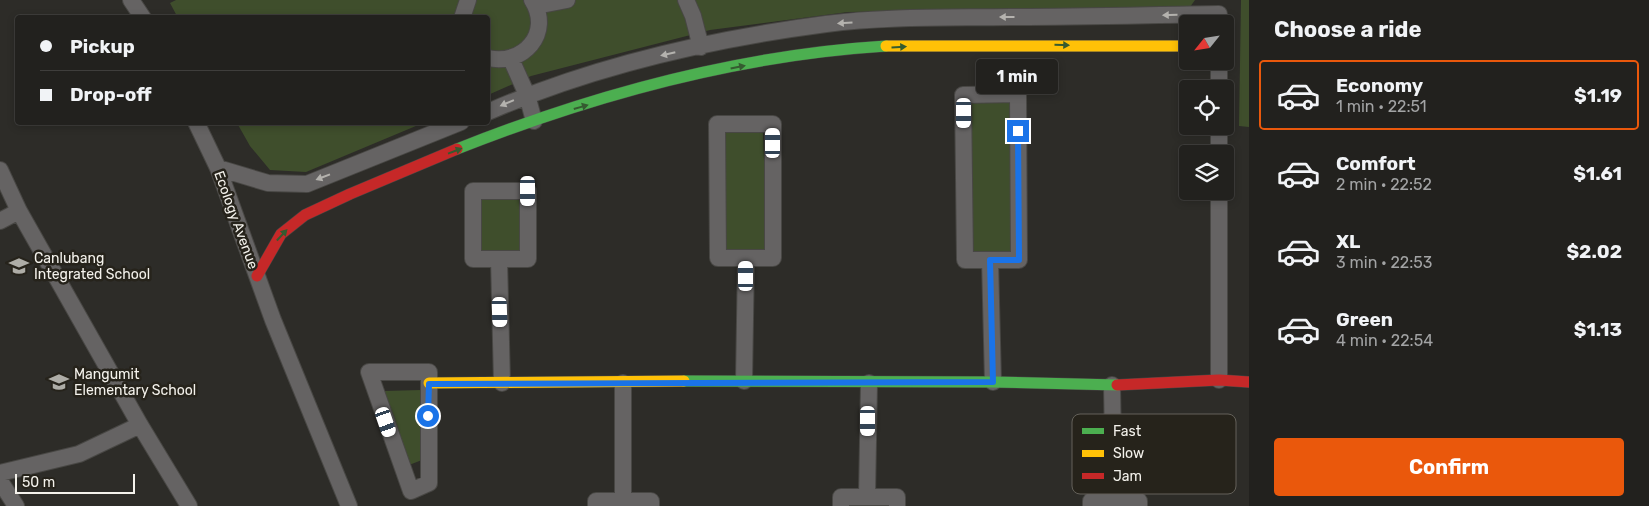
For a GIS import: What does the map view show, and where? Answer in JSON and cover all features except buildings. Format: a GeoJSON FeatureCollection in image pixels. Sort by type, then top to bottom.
{"type":"FeatureCollection","features":[{"type":"Feature","properties":{"kind":"street"},"geometry":{"type":"LineString","coordinates":[[131,0],[141,15]]}},
{"type":"Feature","properties":{"kind":"street"},"geometry":{"type":"LineString","coordinates":[[463,15],[468,0]]}},
{"type":"Feature","properties":{"kind":"street"},"geometry":{"type":"LineString","coordinates":[[490,58],[511,59],[521,54],[536,38],[539,16],[534,3],[567,0]]}},
{"type":"Feature","properties":{"kind":"street"},"geometry":{"type":"LineString","coordinates":[[686,0],[693,16],[701,47]]}},
{"type":"Feature","properties":{"kind":"street"},"geometry":{"type":"LineString","coordinates":[[490,111],[527,95],[648,58],[828,24],[929,18],[1219,13]]}},
{"type":"Feature","properties":{"kind":"street"},"geometry":{"type":"LineString","coordinates":[[257,276],[271,247],[292,224],[366,188],[534,120],[655,85],[740,66],[831,51],[930,45],[1179,46]]}},
{"type":"Feature","properties":{"kind":"street"},"geometry":{"type":"LineString","coordinates":[[511,59],[527,95],[534,120]]}},
{"type":"Feature","properties":{"kind":"street"},"geometry":{"type":"LineString","coordinates":[[1018,94],[1019,260],[990,260],[965,260],[963,95],[1018,94]]}},
{"type":"Feature","properties":{"kind":"street"},"geometry":{"type":"LineString","coordinates":[[717,124],[772,124],[773,258],[746,258],[718,258],[717,124]]}},
{"type":"Feature","properties":{"kind":"street","name":"Ecology Avenue"},"geometry":{"type":"LineString","coordinates":[[197,125],[218,168],[272,320],[316,420],[349,506]]}},
{"type":"Feature","properties":{"kind":"street"},"geometry":{"type":"LineString","coordinates":[[218,168],[268,183],[307,184],[454,125]]}},
{"type":"Feature","properties":{"kind":"street"},"geometry":{"type":"LineString","coordinates":[[424,137],[433,160]]}},
{"type":"Feature","properties":{"kind":"street"},"geometry":{"type":"LineString","coordinates":[[353,166],[366,188]]}},
{"type":"Feature","properties":{"kind":"street"},"geometry":{"type":"LineString","coordinates":[[0,170],[19,211],[140,425],[189,506]]}},
{"type":"Feature","properties":{"kind":"street"},"geometry":{"type":"LineString","coordinates":[[473,191],[528,191],[528,259],[499,259],[474,259],[473,191]]}},
{"type":"Feature","properties":{"kind":"street"},"geometry":{"type":"LineString","coordinates":[[1219,200],[1219,380]]}},
{"type":"Feature","properties":{"kind":"street"},"geometry":{"type":"LineString","coordinates":[[0,221],[19,211]]}},
{"type":"Feature","properties":{"kind":"street"},"geometry":{"type":"LineString","coordinates":[[744,381],[746,258]]}},
{"type":"Feature","properties":{"kind":"street"},"geometry":{"type":"LineString","coordinates":[[499,259],[502,383]]}},
{"type":"Feature","properties":{"kind":"street"},"geometry":{"type":"LineString","coordinates":[[990,260],[993,382]]}},
{"type":"Feature","properties":{"kind":"street"},"geometry":{"type":"LineString","coordinates":[[369,372],[429,372],[429,384],[429,484],[411,490],[369,372]]}},
{"type":"Feature","properties":{"kind":"street"},"geometry":{"type":"LineString","coordinates":[[429,384],[744,381],[868,383],[993,382],[1112,385],[1219,380],[1249,382]]}},
{"type":"Feature","properties":{"kind":"street"},"geometry":{"type":"LineString","coordinates":[[623,383],[623,501]]}},
{"type":"Feature","properties":{"kind":"street"},"geometry":{"type":"LineString","coordinates":[[867,497],[868,383]]}},
{"type":"Feature","properties":{"kind":"street"},"geometry":{"type":"LineString","coordinates":[[1112,385],[1112,414]]}},
{"type":"Feature","properties":{"kind":"street"},"geometry":{"type":"LineString","coordinates":[[0,473],[79,454],[140,425]]}},
{"type":"Feature","properties":{"kind":"street"},"geometry":{"type":"LineString","coordinates":[[0,481],[16,506]]}},
{"type":"Feature","properties":{"kind":"street"},"geometry":{"type":"LineString","coordinates":[[1114,494],[1114,501]]}},
{"type":"Feature","properties":{"kind":"street"},"geometry":{"type":"LineString","coordinates":[[841,506],[841,497],[897,497],[897,506]]}},
{"type":"Feature","properties":{"kind":"street"},"geometry":{"type":"LineString","coordinates":[[596,506],[596,501],[651,501],[651,506]]}},
{"type":"Feature","properties":{"kind":"street"},"geometry":{"type":"LineString","coordinates":[[1091,506],[1091,501],[1139,501],[1138,506]]}},
{"type":"Feature","properties":{"kind":"green space"},"geometry":{"type":"Polygon","coordinates":[[[176,0],[1195,0],[1190,7],[848,12],[710,30],[531,76],[490,94],[490,15],[176,15],[170,3],[176,0]]]}},
{"type":"Feature","properties":{"kind":"green space"},"geometry":{"type":"Polygon","coordinates":[[[1241,0],[1249,0],[1249,127],[1239,126],[1241,0]]]}},
{"type":"Feature","properties":{"kind":"green space"},"geometry":{"type":"Polygon","coordinates":[[[1013,98],[1016,255],[971,255],[969,101],[1013,98]]]}},
{"type":"Feature","properties":{"kind":"green space"},"geometry":{"type":"Polygon","coordinates":[[[238,125],[418,125],[306,172],[270,170],[250,146],[238,125]]]}},
{"type":"Feature","properties":{"kind":"green space"},"geometry":{"type":"Polygon","coordinates":[[[763,130],[767,250],[726,251],[722,131],[763,130]]]}},
{"type":"Feature","properties":{"kind":"green space"},"geometry":{"type":"Polygon","coordinates":[[[520,197],[521,253],[479,254],[478,198],[520,197]]]}},
{"type":"Feature","properties":{"kind":"green space"},"geometry":{"type":"Polygon","coordinates":[[[421,390],[422,460],[409,465],[384,391],[421,390]]]}},
{"type":"Feature","properties":{"kind":"traffic: fast"},"geometry":{"type":"LineString","coordinates":[[457,149],[561,111],[614,95],[722,68],[776,58],[886,46]]}},
{"type":"Feature","properties":{"kind":"traffic: fast"},"geometry":{"type":"LineString","coordinates":[[684,381],[993,382],[1117,385]]}},
{"type":"Feature","properties":{"kind":"traffic: slow"},"geometry":{"type":"LineString","coordinates":[[886,46],[1179,46]]}},
{"type":"Feature","properties":{"kind":"traffic: slow"},"geometry":{"type":"LineString","coordinates":[[429,383],[684,381]]}},
{"type":"Feature","properties":{"kind":"traffic: jam"},"geometry":{"type":"LineString","coordinates":[[257,276],[281,234],[305,215],[457,149]]}},
{"type":"Feature","properties":{"kind":"traffic: jam"},"geometry":{"type":"LineString","coordinates":[[1117,385],[1219,380],[1249,382]]}},
{"type":"Feature","properties":{"kind":"place","name":"Canlubang Integrated School"},"geometry":{"type":"Point","coordinates":[19,266]}},
{"type":"Feature","properties":{"kind":"place","name":"Mangumit Elementary School"},"geometry":{"type":"Point","coordinates":[59,382]}},
{"type":"Feature","properties":{"kind":"route"},"geometry":{"type":"LineString","coordinates":[[428,416],[429,384],[744,381],[868,383],[993,382],[990,260],[1019,260],[1018,131]]}}]}
